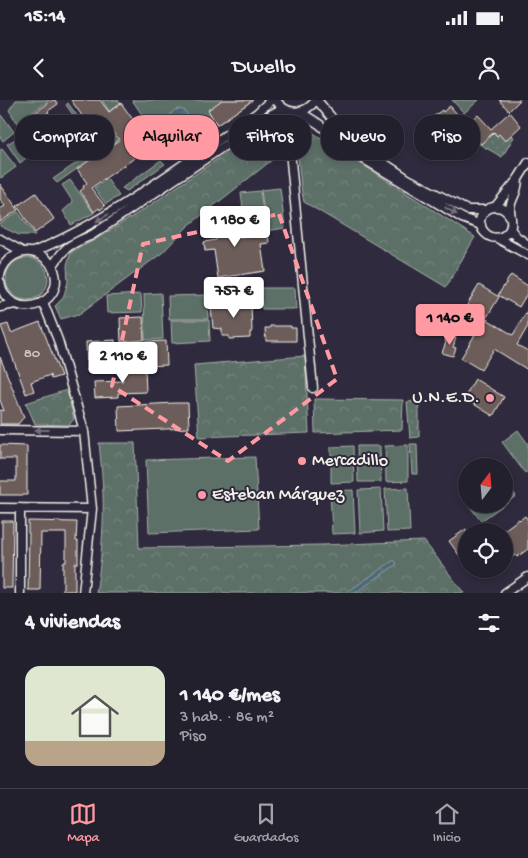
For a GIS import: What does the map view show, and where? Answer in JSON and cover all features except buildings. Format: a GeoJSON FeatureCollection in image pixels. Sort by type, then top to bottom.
{"type":"FeatureCollection","features":[{"type":"Feature","properties":{"kind":"street"},"geometry":{"type":"LineString","coordinates":[[33,252],[86,227],[127,202],[258,113],[271,100]]}},
{"type":"Feature","properties":{"kind":"street"},"geometry":{"type":"LineString","coordinates":[[276,100],[283,108],[298,112],[318,124],[349,150],[462,218],[481,225]]}},
{"type":"Feature","properties":{"kind":"street"},"geometry":{"type":"LineString","coordinates":[[295,115],[307,109],[317,100],[351,140],[408,179],[466,210],[486,210],[499,207],[506,211],[511,218]]}},
{"type":"Feature","properties":{"kind":"street"},"geometry":{"type":"LineString","coordinates":[[52,267],[62,251],[70,244],[92,235],[283,108]]}},
{"type":"Feature","properties":{"kind":"street"},"geometry":{"type":"LineString","coordinates":[[283,108],[284,115]]}},
{"type":"Feature","properties":{"kind":"street"},"geometry":{"type":"LineString","coordinates":[[290,160],[313,388]]}},
{"type":"Feature","properties":{"kind":"street"},"geometry":{"type":"LineString","coordinates":[[494,207],[518,179],[528,163]]}},
{"type":"Feature","properties":{"kind":"street"},"geometry":{"type":"LineString","coordinates":[[497,238],[507,233],[510,228],[510,208],[518,179]]}},
{"type":"Feature","properties":{"kind":"street"},"geometry":{"type":"LineString","coordinates":[[486,210],[481,217],[481,225],[486,234],[528,255]]}},
{"type":"Feature","properties":{"kind":"street"},"geometry":{"type":"LineString","coordinates":[[510,228],[517,237],[528,245]]}},
{"type":"Feature","properties":{"kind":"street"},"geometry":{"type":"LineString","coordinates":[[0,239],[23,252]]}},
{"type":"Feature","properties":{"kind":"street"},"geometry":{"type":"LineString","coordinates":[[0,275],[1,263],[15,254],[23,252],[33,252],[41,255],[48,260],[55,274],[53,290],[49,297],[34,306],[24,307],[9,300],[4,294],[0,282]]}},
{"type":"Feature","properties":{"kind":"street"},"geometry":{"type":"LineString","coordinates":[[43,302],[58,340],[84,431],[92,509],[83,593]]}},
{"type":"Feature","properties":{"kind":"street"},"geometry":{"type":"LineString","coordinates":[[0,307],[15,304]]}},
{"type":"Feature","properties":{"kind":"street"},"geometry":{"type":"LineString","coordinates":[[0,430],[84,431]]}},
{"type":"Feature","properties":{"kind":"street"},"geometry":{"type":"LineString","coordinates":[[0,508],[92,509]]}},
{"type":"Feature","properties":{"kind":"street"},"geometry":{"type":"LineString","coordinates":[[20,508],[20,593]]}},
{"type":"Feature","properties":{"kind":"street"},"geometry":{"type":"LineString","coordinates":[[505,593],[528,577]]}},
{"type":"Feature","properties":{"kind":"highlighted area"},"geometry":{"type":"Polygon","coordinates":[[[279,214],[337,379],[228,461],[112,386],[143,244],[279,214]]]}},
{"type":"Feature","properties":{"kind":"green space"},"geometry":{"type":"Polygon","coordinates":[[[16,100],[50,100],[28,115],[15,115],[15,120],[9,110],[16,100]]]}},
{"type":"Feature","properties":{"kind":"green space"},"geometry":{"type":"Polygon","coordinates":[[[102,100],[118,100],[120,103],[109,111],[102,100]]]}},
{"type":"Feature","properties":{"kind":"green space"},"geometry":{"type":"Polygon","coordinates":[[[132,100],[247,100],[249,103],[219,124],[219,115],[142,115],[132,100]]]}},
{"type":"Feature","properties":{"kind":"green space"},"geometry":{"type":"Polygon","coordinates":[[[452,100],[479,100],[464,113],[452,100]]]}},
{"type":"Feature","properties":{"kind":"green space"},"geometry":{"type":"Polygon","coordinates":[[[68,103],[76,115],[73,115],[66,105],[68,103]]]}},
{"type":"Feature","properties":{"kind":"green space"},"geometry":{"type":"Polygon","coordinates":[[[0,114],[14,132],[3,141],[0,137],[0,114]]]}},
{"type":"Feature","properties":{"kind":"green space"},"geometry":{"type":"Polygon","coordinates":[[[114,131],[120,139],[114,143],[114,131]]]}},
{"type":"Feature","properties":{"kind":"green space"},"geometry":{"type":"Polygon","coordinates":[[[492,131],[497,136],[499,134],[505,140],[511,135],[514,137],[502,157],[480,144],[492,131]]]}},
{"type":"Feature","properties":{"kind":"green space"},"geometry":{"type":"Polygon","coordinates":[[[311,132],[321,138],[321,160],[355,160],[475,237],[446,287],[304,202],[298,160],[311,160],[311,132]]]}},
{"type":"Feature","properties":{"kind":"green space"},"geometry":{"type":"Polygon","coordinates":[[[15,139],[15,156],[7,144],[15,139]]]}},
{"type":"Feature","properties":{"kind":"green space"},"geometry":{"type":"Polygon","coordinates":[[[2,149],[16,167],[1,178],[0,150],[2,149]]]}},
{"type":"Feature","properties":{"kind":"green space"},"geometry":{"type":"Polygon","coordinates":[[[229,151],[229,160],[272,160],[188,226],[162,253],[79,314],[61,319],[55,306],[63,298],[68,282],[67,265],[71,252],[93,241],[149,206],[216,160],[219,160],[219,158],[229,151]]]}},
{"type":"Feature","properties":{"kind":"green space"},"geometry":{"type":"Polygon","coordinates":[[[81,160],[89,160],[57,183],[53,179],[81,160]]]}},
{"type":"Feature","properties":{"kind":"green space"},"geometry":{"type":"Polygon","coordinates":[[[161,160],[165,164],[127,191],[122,188],[161,160]]]}},
{"type":"Feature","properties":{"kind":"green space"},"geometry":{"type":"Polygon","coordinates":[[[107,179],[119,196],[106,204],[94,188],[107,179]]]}},
{"type":"Feature","properties":{"kind":"green space"},"geometry":{"type":"Polygon","coordinates":[[[70,180],[94,213],[71,225],[63,211],[73,202],[62,185],[70,180]]]}},
{"type":"Feature","properties":{"kind":"green space"},"geometry":{"type":"Polygon","coordinates":[[[280,188],[285,228],[246,234],[241,193],[260,191],[266,230],[261,190],[280,188]]]}},
{"type":"Feature","properties":{"kind":"green space"},"geometry":{"type":"Polygon","coordinates":[[[18,212],[35,235],[19,235],[0,226],[0,224],[18,212]]]}},
{"type":"Feature","properties":{"kind":"green space"},"geometry":{"type":"Polygon","coordinates":[[[27,258],[42,264],[48,279],[42,294],[27,300],[12,294],[6,279],[12,264],[27,258]]]}},
{"type":"Feature","properties":{"kind":"green space"},"geometry":{"type":"Polygon","coordinates":[[[261,288],[295,288],[296,309],[262,309],[261,288]]]}},
{"type":"Feature","properties":{"kind":"green space"},"geometry":{"type":"Polygon","coordinates":[[[161,293],[163,339],[145,340],[144,294],[161,293]]]}},
{"type":"Feature","properties":{"kind":"green space"},"geometry":{"type":"Polygon","coordinates":[[[141,294],[142,312],[107,313],[106,296],[141,294]]]}},
{"type":"Feature","properties":{"kind":"green space"},"geometry":{"type":"Polygon","coordinates":[[[207,295],[208,319],[169,319],[168,296],[207,295]]]}},
{"type":"Feature","properties":{"kind":"green space"},"geometry":{"type":"Polygon","coordinates":[[[171,320],[209,320],[210,341],[172,343],[171,320]]]}},
{"type":"Feature","properties":{"kind":"green space"},"geometry":{"type":"Polygon","coordinates":[[[305,356],[309,433],[199,437],[194,365],[305,356]]]}},
{"type":"Feature","properties":{"kind":"green space"},"geometry":{"type":"Polygon","coordinates":[[[67,390],[74,419],[69,425],[35,424],[26,403],[67,390]]]}},
{"type":"Feature","properties":{"kind":"green space"},"geometry":{"type":"Polygon","coordinates":[[[314,399],[403,400],[402,430],[315,433],[314,399]]]}},
{"type":"Feature","properties":{"kind":"green space"},"geometry":{"type":"Polygon","coordinates":[[[419,401],[419,437],[410,438],[407,402],[419,401]]]}},
{"type":"Feature","properties":{"kind":"green space"},"geometry":{"type":"Polygon","coordinates":[[[518,430],[528,444],[528,471],[525,473],[502,442],[518,430]]]}},
{"type":"Feature","properties":{"kind":"green space"},"geometry":{"type":"Polygon","coordinates":[[[99,443],[135,443],[139,548],[424,541],[464,593],[96,593],[103,533],[99,443]]]}},
{"type":"Feature","properties":{"kind":"green space"},"geometry":{"type":"Polygon","coordinates":[[[410,444],[417,444],[418,474],[412,474],[410,444]]]}},
{"type":"Feature","properties":{"kind":"green space"},"geometry":{"type":"Polygon","coordinates":[[[408,445],[408,481],[386,482],[385,446],[408,445]]]}},
{"type":"Feature","properties":{"kind":"green space"},"geometry":{"type":"Polygon","coordinates":[[[353,446],[354,482],[331,483],[331,447],[353,446]]]}},
{"type":"Feature","properties":{"kind":"green space"},"geometry":{"type":"Polygon","coordinates":[[[357,446],[380,446],[381,482],[358,482],[357,446]]]}},
{"type":"Feature","properties":{"kind":"green space","name":"Esteban Márquez"},"geometry":{"type":"Polygon","coordinates":[[[255,457],[259,529],[149,533],[146,460],[255,457]]]}},
{"type":"Feature","properties":{"kind":"green space"},"geometry":{"type":"Polygon","coordinates":[[[408,488],[410,531],[387,532],[385,489],[408,488]]]}},
{"type":"Feature","properties":{"kind":"green space"},"geometry":{"type":"Polygon","coordinates":[[[381,489],[383,531],[360,533],[358,490],[381,489]]]}},
{"type":"Feature","properties":{"kind":"green space"},"geometry":{"type":"Polygon","coordinates":[[[353,490],[355,533],[332,534],[330,491],[353,490]]]}},
{"type":"Feature","properties":{"kind":"green space"},"geometry":{"type":"Polygon","coordinates":[[[475,513],[492,513],[481,521],[475,513]]]}},
{"type":"Feature","properties":{"kind":"water"},"geometry":{"type":"Polygon","coordinates":[[[179,109],[187,115],[171,115],[179,109]]]}},
{"type":"Feature","properties":{"kind":"water"},"geometry":{"type":"Polygon","coordinates":[[[394,560],[397,564],[355,593],[346,593],[394,560]]]}},
{"type":"Feature","properties":{"kind":"place","name":"U.N.E.D."},"geometry":{"type":"Point","coordinates":[490,398]}},
{"type":"Feature","properties":{"kind":"place","name":"Mercadillo"},"geometry":{"type":"Point","coordinates":[302,461]}},
{"type":"Feature","properties":{"kind":"place","name":"Esteban Márquez"},"geometry":{"type":"Point","coordinates":[202,495]}}]}
